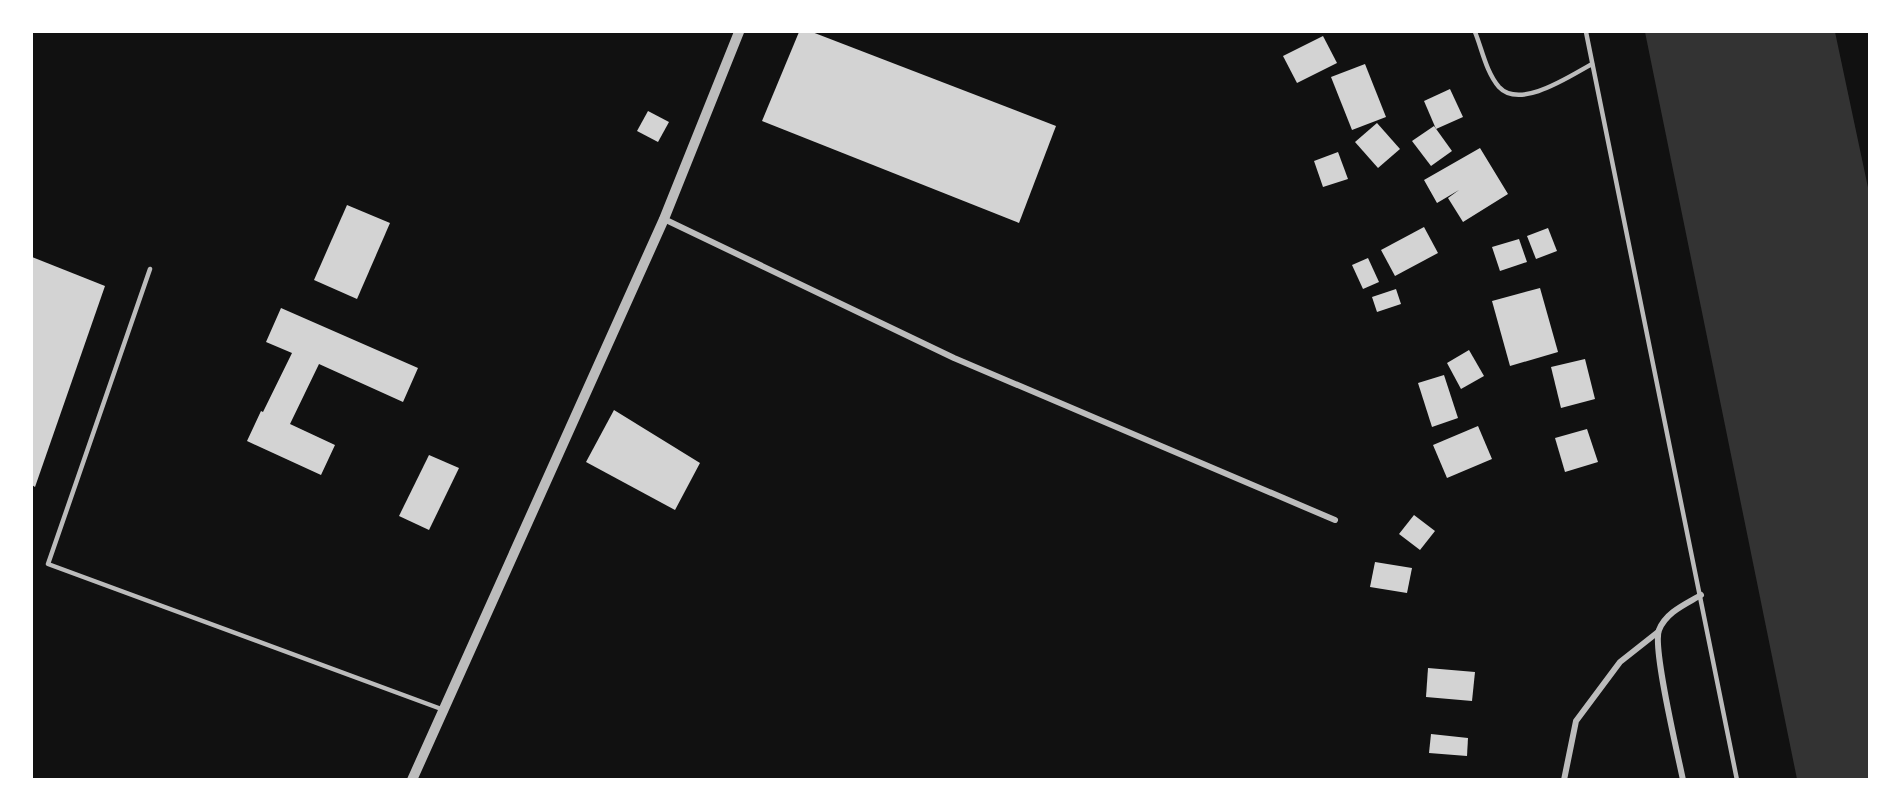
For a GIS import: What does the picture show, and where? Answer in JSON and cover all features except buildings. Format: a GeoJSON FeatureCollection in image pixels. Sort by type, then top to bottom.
{"type":"FeatureCollection","features":[{"type":"Feature","properties":{"kind":"street"},"geometry":{"type":"LineString","coordinates":[[412,780],[664,219],[739,32]]}},
{"type":"Feature","properties":{"kind":"street"},"geometry":{"type":"LineString","coordinates":[[664,219],[954,358],[1335,520]]}},
{"type":"Feature","properties":{"kind":"street"},"geometry":{"type":"LineString","coordinates":[[1564,780],[1576,720],[1620,662],[1658,632],[1664,621],[1674,611],[1701,595]]}},
{"type":"Feature","properties":{"kind":"street"},"geometry":{"type":"LineString","coordinates":[[1658,632],[1663,682],[1683,780]]}},
{"type":"Feature","properties":{"kind":"lane"},"geometry":{"type":"LineString","coordinates":[[1475,32],[1491,74],[1500,88],[1511,94],[1523,95],[1541,90],[1592,64]]}},
{"type":"Feature","properties":{"kind":"lane"},"geometry":{"type":"LineString","coordinates":[[1586,32],[1737,780]]}},
{"type":"Feature","properties":{"kind":"lane"},"geometry":{"type":"LineString","coordinates":[[150,269],[48,564],[444,710]]}},
{"type":"Feature","properties":{"kind":"shaded area"},"geometry":{"type":"Polygon","coordinates":[[[1645,32],[1835,32],[1870,197],[1869,779],[1797,779],[1645,32]]]}}]}
